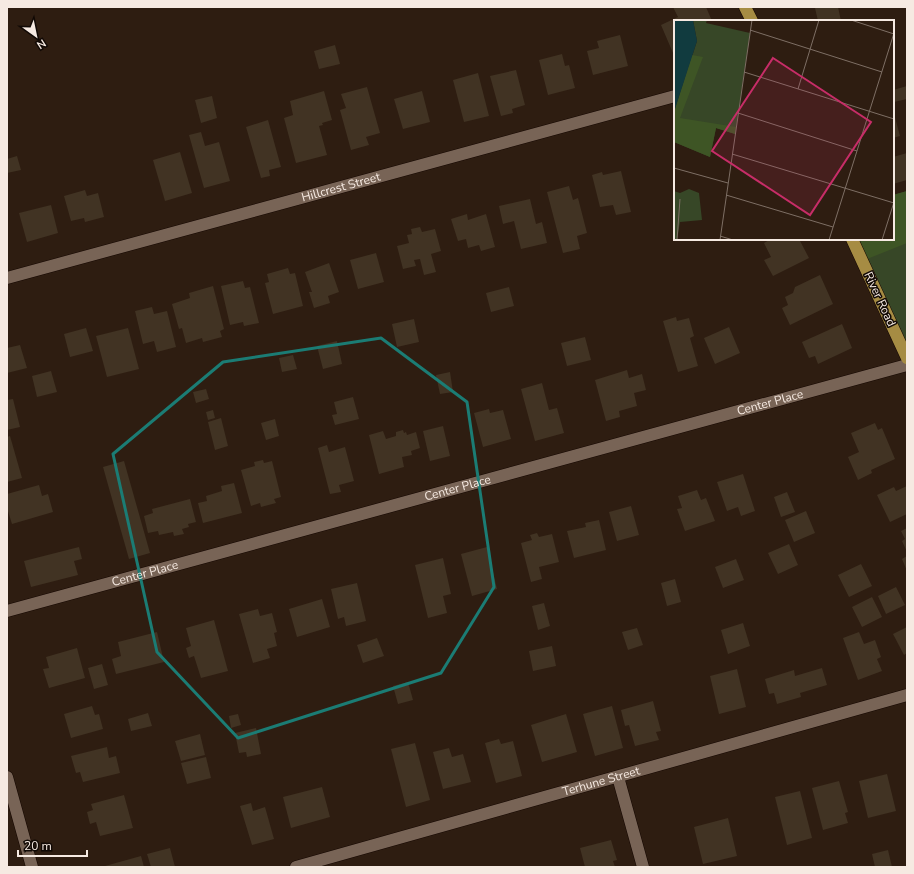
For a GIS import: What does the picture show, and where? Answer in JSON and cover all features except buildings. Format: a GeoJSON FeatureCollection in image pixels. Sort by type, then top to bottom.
{"type":"FeatureCollection","features":[{"type":"Feature","properties":{"kind":"main road"},"geometry":{"type":"LineString","coordinates":[[746,7],[752,20]]}},
{"type":"Feature","properties":{"kind":"main road","name":"River Road"},"geometry":{"type":"LineString","coordinates":[[852,240],[907,358]]}},
{"type":"Feature","properties":{"kind":"street","name":"Hillcrest Street"},"geometry":{"type":"LineString","coordinates":[[7,278],[674,96]]}},
{"type":"Feature","properties":{"kind":"street","name":"Center Place"},"geometry":{"type":"LineString","coordinates":[[7,611],[907,365]]}},
{"type":"Feature","properties":{"kind":"street","name":"Terhune Street"},"geometry":{"type":"LineString","coordinates":[[296,867],[907,695]]}},
{"type":"Feature","properties":{"kind":"street"},"geometry":{"type":"LineString","coordinates":[[7,777],[32,867]]}},
{"type":"Feature","properties":{"kind":"street"},"geometry":{"type":"LineString","coordinates":[[618,777],[643,867]]}},
{"type":"Feature","properties":{"kind":"highlighted area"},"geometry":{"type":"Polygon","coordinates":[[[381,338],[467,402],[494,587],[441,673],[238,738],[157,652],[113,454],[223,362],[381,338]]]}},
{"type":"Feature","properties":{"kind":"green space"},"geometry":{"type":"Polygon","coordinates":[[[907,191],[907,358],[862,261],[892,240],[894,240],[894,195],[907,191]]]}},
{"type":"Feature","properties":{"kind":"green space"},"geometry":{"type":"Polygon","coordinates":[[[907,191],[907,243],[862,261],[852,240],[894,240],[894,195],[907,191]]]}}]}
